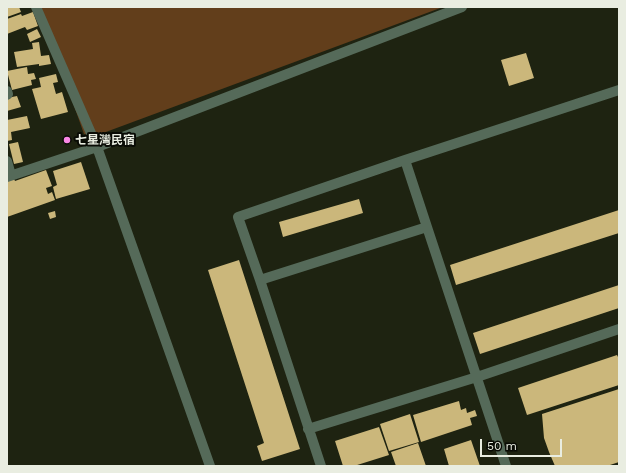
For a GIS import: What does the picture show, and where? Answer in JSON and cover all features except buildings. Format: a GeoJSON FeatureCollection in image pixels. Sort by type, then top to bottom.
{"type":"FeatureCollection","features":[{"type":"Feature","properties":{"kind":"street"},"geometry":{"type":"LineString","coordinates":[[36,7],[97,147],[210,466]]}},
{"type":"Feature","properties":{"kind":"street"},"geometry":{"type":"LineString","coordinates":[[7,161],[9,176],[97,147],[462,7]]}},
{"type":"Feature","properties":{"kind":"street"},"geometry":{"type":"LineString","coordinates":[[321,466],[238,216],[619,90]]}},
{"type":"Feature","properties":{"kind":"street"},"geometry":{"type":"LineString","coordinates":[[7,91],[7,94]]}},
{"type":"Feature","properties":{"kind":"street"},"geometry":{"type":"LineString","coordinates":[[405,160],[506,466]]}},
{"type":"Feature","properties":{"kind":"street"},"geometry":{"type":"LineString","coordinates":[[260,280],[426,227]]}},
{"type":"Feature","properties":{"kind":"street"},"geometry":{"type":"LineString","coordinates":[[308,428],[477,377],[619,329]]}},
{"type":"Feature","properties":{"kind":"shaded area"},"geometry":{"type":"Polygon","coordinates":[[[39,7],[443,7],[95,136],[84,134],[39,7]]]}},
{"type":"Feature","properties":{"kind":"place","name":"七星灣民宿"},"geometry":{"type":"Point","coordinates":[67,140]}}]}
